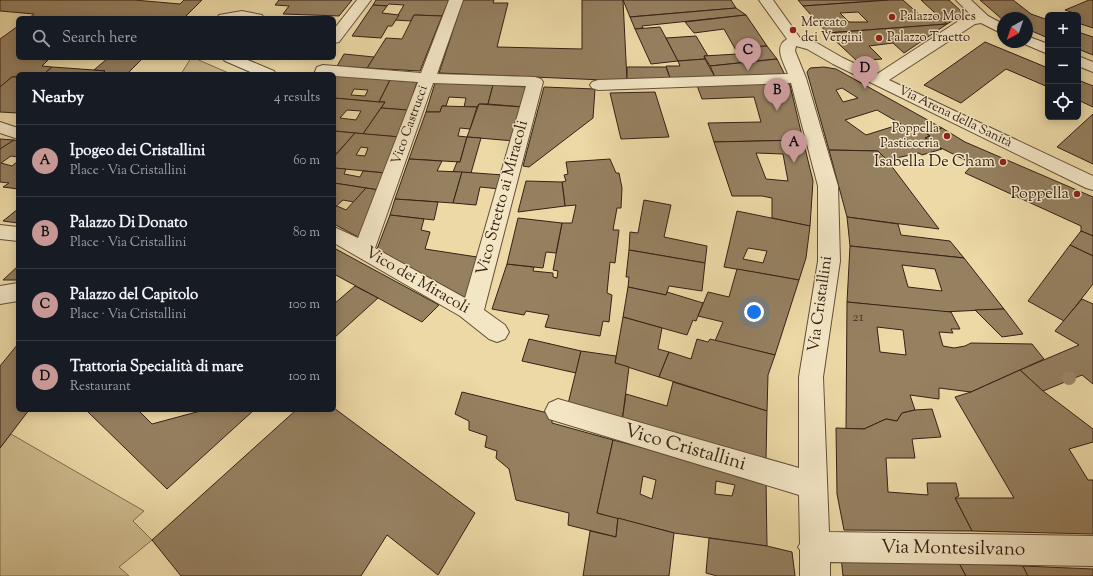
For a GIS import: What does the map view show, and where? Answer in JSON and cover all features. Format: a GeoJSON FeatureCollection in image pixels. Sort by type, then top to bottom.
{"type":"FeatureCollection","features":[{"type":"Feature","properties":{"kind":"street"},"geometry":{"type":"LineString","coordinates":[[336,36],[364,0]]}},
{"type":"Feature","properties":{"kind":"street","name":"Vico Castrucci"},"geometry":{"type":"LineString","coordinates":[[364,250],[456,0]]}},
{"type":"Feature","properties":{"kind":"street"},"geometry":{"type":"LineString","coordinates":[[766,0],[795,41]]}},
{"type":"Feature","properties":{"kind":"street"},"geometry":{"type":"LineString","coordinates":[[963,0],[983,19],[997,27]]}},
{"type":"Feature","properties":{"kind":"street"},"geometry":{"type":"LineString","coordinates":[[236,16],[247,16]]}},
{"type":"Feature","properties":{"kind":"street"},"geometry":{"type":"LineString","coordinates":[[878,80],[965,23],[972,20],[983,19]]}},
{"type":"Feature","properties":{"kind":"street","name":"Via Cristallini"},"geometry":{"type":"LineString","coordinates":[[795,41],[789,44],[787,51],[798,78],[828,186],[829,262],[811,377],[815,576]]}},
{"type":"Feature","properties":{"kind":"street","name":"Via Arena della Sanità"},"geometry":{"type":"LineString","coordinates":[[795,41],[812,46],[878,80],[1093,184]]}},
{"type":"Feature","properties":{"kind":"street"},"geometry":{"type":"LineString","coordinates":[[1033,43],[1046,48]]}},
{"type":"Feature","properties":{"kind":"street"},"geometry":{"type":"LineString","coordinates":[[235,60],[263,72]]}},
{"type":"Feature","properties":{"kind":"street"},"geometry":{"type":"LineString","coordinates":[[1081,62],[1093,67]]}},
{"type":"Feature","properties":{"kind":"street"},"geometry":{"type":"LineString","coordinates":[[336,73],[428,78]]}},
{"type":"Feature","properties":{"kind":"street","name":"Vico Stretto ai Miracoli"},"geometry":{"type":"LineString","coordinates":[[428,78],[535,82],[472,313]]}},
{"type":"Feature","properties":{"kind":"street"},"geometry":{"type":"LineString","coordinates":[[598,85],[798,78]]}},
{"type":"Feature","properties":{"kind":"street"},"geometry":{"type":"LineString","coordinates":[[0,124],[16,122]]}},
{"type":"Feature","properties":{"kind":"street"},"geometry":{"type":"LineString","coordinates":[[0,127],[16,133]]}},
{"type":"Feature","properties":{"kind":"street"},"geometry":{"type":"LineString","coordinates":[[0,232],[16,234]]}},
{"type":"Feature","properties":{"kind":"street","name":"Vico dei Miracoli"},"geometry":{"type":"LineString","coordinates":[[336,235],[472,313],[497,332]]}},
{"type":"Feature","properties":{"kind":"street"},"geometry":{"type":"LineString","coordinates":[[0,295],[16,292]]}},
{"type":"Feature","properties":{"kind":"street","name":"Vico Cristallini"},"geometry":{"type":"LineString","coordinates":[[558,411],[813,485]]}},
{"type":"Feature","properties":{"kind":"street","name":"Via Montesilvano"},"geometry":{"type":"LineString","coordinates":[[814,547],[1093,551]]}},
{"type":"Feature","properties":{"kind":"shaded area"},"geometry":{"type":"Polygon","coordinates":[[[190,60],[199,60],[226,72],[182,72],[190,60]]]}},
{"type":"Feature","properties":{"kind":"shaded area"},"geometry":{"type":"Polygon","coordinates":[[[11,434],[144,511],[133,521],[152,540],[119,567],[129,576],[0,576],[0,448],[11,434]]]}},
{"type":"Feature","properties":{"kind":"building"},"geometry":{"type":"Polygon","coordinates":[[[0,0],[134,0],[180,4],[184,0],[202,0],[186,16],[32,16],[34,14],[0,11],[0,0]]]}},
{"type":"Feature","properties":{"kind":"building"},"geometry":{"type":"Polygon","coordinates":[[[279,0],[352,0],[339,16],[283,14],[289,6],[275,5],[279,0]]]}},
{"type":"Feature","properties":{"kind":"building"},"geometry":{"type":"Polygon","coordinates":[[[376,0],[449,0],[442,16],[414,15],[411,21],[395,20],[404,5],[373,5],[376,0]]]}},
{"type":"Feature","properties":{"kind":"building"},"geometry":{"type":"Polygon","coordinates":[[[463,0],[494,0],[493,3],[508,3],[497,47],[582,49],[582,0],[623,0],[627,81],[439,73],[463,0]]]}},
{"type":"Feature","properties":{"kind":"building"},"geometry":{"type":"Polygon","coordinates":[[[623,0],[731,0],[736,8],[630,17],[623,0]]]}},
{"type":"Feature","properties":{"kind":"building"},"geometry":{"type":"Polygon","coordinates":[[[798,0],[890,0],[803,6],[798,0]]]}},
{"type":"Feature","properties":{"kind":"building","name":"Palazzo Moles"},"geometry":{"type":"Polygon","coordinates":[[[903,0],[923,18],[939,16],[947,24],[827,33],[803,6],[903,0]],[[858,12],[840,13],[849,22],[868,22],[858,12]]]}},
{"type":"Feature","properties":{"kind":"building"},"geometry":{"type":"Polygon","coordinates":[[[921,0],[949,0],[964,14],[947,24],[921,0]]]}},
{"type":"Feature","properties":{"kind":"building"},"geometry":{"type":"Polygon","coordinates":[[[980,0],[1013,0],[1028,12],[997,12],[997,15],[980,0]]]}},
{"type":"Feature","properties":{"kind":"building"},"geometry":{"type":"Polygon","coordinates":[[[1089,0],[1093,0],[1093,28],[1081,24],[1081,12],[1071,12],[1065,10],[1089,0]]]}},
{"type":"Feature","properties":{"kind":"building"},"geometry":{"type":"Polygon","coordinates":[[[373,5],[387,6],[382,13],[399,15],[392,26],[388,26],[381,38],[352,36],[373,5]]]}},
{"type":"Feature","properties":{"kind":"building"},"geometry":{"type":"Polygon","coordinates":[[[736,8],[746,15],[642,26],[643,28],[635,29],[630,17],[736,8]]]}},
{"type":"Feature","properties":{"kind":"building"},"geometry":{"type":"Polygon","coordinates":[[[414,15],[442,16],[420,71],[367,68],[386,38],[402,39],[414,15]]]}},
{"type":"Feature","properties":{"kind":"building"},"geometry":{"type":"Polygon","coordinates":[[[746,15],[767,46],[750,47],[754,53],[738,54],[724,29],[694,33],[685,22],[746,15]]]}},
{"type":"Feature","properties":{"kind":"building"},"geometry":{"type":"Polygon","coordinates":[[[1033,15],[1045,19],[1045,37],[1033,32],[1033,15]]]}},
{"type":"Feature","properties":{"kind":"building","name":"Palazzo Traetto"},"geometry":{"type":"Polygon","coordinates":[[[947,24],[904,53],[893,43],[869,46],[882,59],[857,61],[827,33],[947,24]]]}},
{"type":"Feature","properties":{"kind":"building"},"geometry":{"type":"Polygon","coordinates":[[[16,27],[16,60],[48,60],[42,66],[52,67],[46,72],[16,72],[16,77],[12,77],[0,87],[0,39],[16,27]]]}},
{"type":"Feature","properties":{"kind":"building"},"geometry":{"type":"Polygon","coordinates":[[[660,27],[678,61],[651,64],[635,29],[660,27]]]}},
{"type":"Feature","properties":{"kind":"building"},"geometry":{"type":"Polygon","coordinates":[[[1081,33],[1093,37],[1093,55],[1081,50],[1081,33]]]}},
{"type":"Feature","properties":{"kind":"building"},"geometry":{"type":"Polygon","coordinates":[[[696,36],[708,56],[704,56],[705,59],[678,61],[666,38],[696,36]]]}},
{"type":"Feature","properties":{"kind":"building"},"geometry":{"type":"Polygon","coordinates":[[[985,42],[1045,67],[1045,86],[1006,69],[961,103],[924,85],[985,42]]]}},
{"type":"Feature","properties":{"kind":"building"},"geometry":{"type":"Polygon","coordinates":[[[767,46],[777,59],[710,66],[704,56],[754,53],[750,47],[767,46]]]}},
{"type":"Feature","properties":{"kind":"building"},"geometry":{"type":"Polygon","coordinates":[[[344,54],[374,57],[367,68],[337,66],[344,54]]]}},
{"type":"Feature","properties":{"kind":"building"},"geometry":{"type":"Polygon","coordinates":[[[705,59],[716,79],[671,81],[666,66],[680,66],[678,61],[705,59]]]}},
{"type":"Feature","properties":{"kind":"building"},"geometry":{"type":"Polygon","coordinates":[[[777,59],[786,77],[716,79],[710,66],[777,59]]]}},
{"type":"Feature","properties":{"kind":"building"},"geometry":{"type":"Polygon","coordinates":[[[106,60],[141,60],[129,72],[104,72],[105,71],[94,70],[106,60]]]}},
{"type":"Feature","properties":{"kind":"building"},"geometry":{"type":"Polygon","coordinates":[[[52,67],[105,71],[104,72],[46,72],[52,67]]]}},
{"type":"Feature","properties":{"kind":"building"},"geometry":{"type":"Polygon","coordinates":[[[627,67],[666,67],[671,81],[627,81],[627,67]]]}},
{"type":"Feature","properties":{"kind":"building"},"geometry":{"type":"Polygon","coordinates":[[[824,67],[836,69],[942,128],[926,133],[930,136],[925,138],[942,149],[922,155],[919,153],[887,160],[878,151],[829,150],[807,72],[810,68],[824,67]],[[842,88],[836,90],[843,102],[858,98],[842,88]],[[877,110],[845,120],[866,135],[901,124],[877,110]]]}},
{"type":"Feature","properties":{"kind":"building"},"geometry":{"type":"Polygon","coordinates":[[[336,75],[390,80],[379,102],[336,98],[336,75]],[[354,89],[351,95],[365,96],[368,90],[354,89]]]}},
{"type":"Feature","properties":{"kind":"building"},"geometry":{"type":"Polygon","coordinates":[[[12,77],[16,77],[16,113],[0,112],[0,87],[12,77]]]}},
{"type":"Feature","properties":{"kind":"building"},"geometry":{"type":"Polygon","coordinates":[[[390,80],[417,82],[408,110],[381,108],[385,102],[379,102],[390,80]]]}},
{"type":"Feature","properties":{"kind":"building"},"geometry":{"type":"Polygon","coordinates":[[[789,81],[803,140],[714,142],[708,123],[761,122],[754,97],[702,99],[696,83],[789,81]]]}},
{"type":"Feature","properties":{"kind":"building"},"geometry":{"type":"Polygon","coordinates":[[[1081,81],[1093,86],[1093,107],[1081,101],[1081,81]]]}},
{"type":"Feature","properties":{"kind":"building"},"geometry":{"type":"Polygon","coordinates":[[[435,83],[493,85],[488,104],[479,104],[477,107],[464,107],[466,98],[449,97],[446,106],[442,106],[440,112],[426,112],[435,83]]]}},
{"type":"Feature","properties":{"kind":"building"},"geometry":{"type":"Polygon","coordinates":[[[493,85],[528,87],[523,107],[488,104],[493,85]]]}},
{"type":"Feature","properties":{"kind":"building"},"geometry":{"type":"Polygon","coordinates":[[[544,87],[595,89],[593,118],[529,167],[523,166],[544,87]]]}},
{"type":"Feature","properties":{"kind":"building"},"geometry":{"type":"Polygon","coordinates":[[[655,92],[669,137],[621,139],[610,93],[655,92]]]}},
{"type":"Feature","properties":{"kind":"building"},"geometry":{"type":"Polygon","coordinates":[[[336,98],[385,102],[363,134],[336,131],[336,98]],[[347,110],[340,118],[356,120],[361,111],[347,110]]]}},
{"type":"Feature","properties":{"kind":"building"},"geometry":{"type":"Polygon","coordinates":[[[479,104],[523,107],[514,141],[467,137],[479,104]]]}},
{"type":"Feature","properties":{"kind":"building"},"geometry":{"type":"Polygon","coordinates":[[[442,106],[477,107],[470,129],[460,128],[458,136],[467,137],[460,162],[409,159],[426,112],[440,112],[442,106]]]}},
{"type":"Feature","properties":{"kind":"building"},"geometry":{"type":"Polygon","coordinates":[[[381,108],[408,110],[400,137],[363,134],[381,108]]]}},
{"type":"Feature","properties":{"kind":"building"},"geometry":{"type":"Polygon","coordinates":[[[1093,114],[1093,164],[1057,147],[1093,114]]]}},
{"type":"Feature","properties":{"kind":"building"},"geometry":{"type":"Polygon","coordinates":[[[942,128],[965,142],[1093,197],[1093,236],[1081,231],[1081,226],[965,173],[973,164],[929,142],[931,141],[925,138],[930,136],[926,133],[942,128]]]}},
{"type":"Feature","properties":{"kind":"building"},"geometry":{"type":"Polygon","coordinates":[[[336,131],[355,133],[337,153],[336,131]]]}},
{"type":"Feature","properties":{"kind":"building"},"geometry":{"type":"Polygon","coordinates":[[[355,133],[400,137],[386,173],[336,168],[336,155],[355,133]],[[361,147],[356,155],[365,156],[368,148],[361,147]]]}},
{"type":"Feature","properties":{"kind":"building"},"geometry":{"type":"Polygon","coordinates":[[[467,137],[481,138],[471,173],[453,172],[457,162],[460,162],[467,137]]]}},
{"type":"Feature","properties":{"kind":"building"},"geometry":{"type":"Polygon","coordinates":[[[0,139],[14,140],[0,149],[0,139]]]}},
{"type":"Feature","properties":{"kind":"building"},"geometry":{"type":"Polygon","coordinates":[[[14,140],[16,140],[16,157],[11,156],[1,163],[12,166],[16,163],[16,189],[3,187],[9,183],[0,182],[0,149],[14,140]]]}},
{"type":"Feature","properties":{"kind":"building"},"geometry":{"type":"Polygon","coordinates":[[[803,140],[813,181],[810,226],[772,218],[772,198],[762,196],[732,196],[714,142],[803,140]],[[756,153],[766,179],[788,181],[783,154],[756,153]]]}},
{"type":"Feature","properties":{"kind":"building"},"geometry":{"type":"Polygon","coordinates":[[[829,150],[878,151],[887,160],[939,229],[847,217],[829,150]]]}},
{"type":"Feature","properties":{"kind":"building"},"geometry":{"type":"Polygon","coordinates":[[[409,159],[442,161],[437,171],[462,172],[453,203],[395,199],[409,159]]]}},
{"type":"Feature","properties":{"kind":"building"},"geometry":{"type":"Polygon","coordinates":[[[610,159],[616,173],[619,173],[622,188],[621,208],[617,208],[613,230],[619,230],[615,263],[610,262],[607,293],[612,295],[609,322],[603,321],[600,336],[545,327],[549,315],[526,311],[524,315],[492,309],[507,264],[534,267],[533,271],[553,273],[553,277],[557,278],[558,271],[553,270],[562,223],[572,223],[576,205],[565,206],[562,182],[566,181],[564,175],[568,174],[566,162],[610,159]]]}},
{"type":"Feature","properties":{"kind":"building"},"geometry":{"type":"Polygon","coordinates":[[[336,168],[346,169],[344,174],[360,177],[363,171],[386,173],[379,190],[336,183],[336,168]]]}},
{"type":"Feature","properties":{"kind":"building"},"geometry":{"type":"Polygon","coordinates":[[[462,172],[503,175],[500,189],[480,187],[476,205],[453,203],[462,172]]]}},
{"type":"Feature","properties":{"kind":"building"},"geometry":{"type":"Polygon","coordinates":[[[526,181],[562,182],[565,206],[518,212],[526,181]]]}},
{"type":"Feature","properties":{"kind":"building"},"geometry":{"type":"Polygon","coordinates":[[[336,183],[366,188],[354,202],[343,200],[336,206],[336,183]]]}},
{"type":"Feature","properties":{"kind":"building"},"geometry":{"type":"Polygon","coordinates":[[[366,188],[379,190],[360,238],[336,225],[336,207],[346,210],[366,188]]]}},
{"type":"Feature","properties":{"kind":"building"},"geometry":{"type":"Polygon","coordinates":[[[395,199],[438,202],[434,220],[390,215],[395,199]]]}},
{"type":"Feature","properties":{"kind":"building"},"geometry":{"type":"Polygon","coordinates":[[[644,200],[671,205],[664,237],[707,246],[705,263],[629,250],[630,232],[638,233],[644,200]]]}},
{"type":"Feature","properties":{"kind":"building"},"geometry":{"type":"Polygon","coordinates":[[[16,211],[16,223],[3,221],[16,211]]]}},
{"type":"Feature","properties":{"kind":"building"},"geometry":{"type":"Polygon","coordinates":[[[737,211],[810,226],[806,258],[799,280],[724,267],[737,211]],[[748,248],[743,259],[763,263],[767,251],[748,248]]]}},
{"type":"Feature","properties":{"kind":"building"},"geometry":{"type":"Polygon","coordinates":[[[390,215],[424,219],[421,230],[430,232],[425,249],[477,257],[466,298],[377,249],[390,215]]]}},
{"type":"Feature","properties":{"kind":"building"},"geometry":{"type":"Polygon","coordinates":[[[847,217],[898,224],[901,235],[950,241],[964,258],[850,246],[847,217]]]}},
{"type":"Feature","properties":{"kind":"building"},"geometry":{"type":"Polygon","coordinates":[[[518,218],[562,223],[556,253],[546,252],[543,268],[507,264],[518,218]]]}},
{"type":"Feature","properties":{"kind":"building"},"geometry":{"type":"Polygon","coordinates":[[[1081,231],[1093,236],[1093,256],[1070,245],[1081,231]]]}},
{"type":"Feature","properties":{"kind":"building"},"geometry":{"type":"Polygon","coordinates":[[[1070,245],[1093,256],[1093,284],[1064,321],[1028,301],[1070,245]]]}},
{"type":"Feature","properties":{"kind":"building"},"geometry":{"type":"Polygon","coordinates":[[[850,246],[964,258],[1004,309],[942,312],[847,302],[850,246]],[[902,265],[908,287],[942,291],[935,269],[902,265]]]}},
{"type":"Feature","properties":{"kind":"building"},"geometry":{"type":"Polygon","coordinates":[[[336,249],[439,305],[422,322],[336,275],[336,249]]]}},
{"type":"Feature","properties":{"kind":"building"},"geometry":{"type":"Polygon","coordinates":[[[629,250],[705,263],[702,291],[669,286],[666,295],[628,287],[629,277],[626,277],[629,250]]]}},
{"type":"Feature","properties":{"kind":"building"},"geometry":{"type":"Polygon","coordinates":[[[16,268],[16,280],[3,280],[16,268]]]}},
{"type":"Feature","properties":{"kind":"building"},"geometry":{"type":"Polygon","coordinates":[[[737,269],[799,280],[775,355],[715,341],[723,322],[698,316],[708,292],[729,297],[737,269]]]}},
{"type":"Feature","properties":{"kind":"building"},"geometry":{"type":"Polygon","coordinates":[[[355,286],[378,298],[336,336],[336,302],[355,286]]]}},
{"type":"Feature","properties":{"kind":"building"},"geometry":{"type":"Polygon","coordinates":[[[628,287],[666,295],[667,292],[703,303],[696,321],[693,320],[687,335],[623,317],[628,287]]]}},
{"type":"Feature","properties":{"kind":"building"},"geometry":{"type":"Polygon","coordinates":[[[1082,299],[1093,304],[1093,384],[1082,375],[1043,391],[1020,370],[1079,345],[1055,331],[1082,299]]]}},
{"type":"Feature","properties":{"kind":"building"},"geometry":{"type":"Polygon","coordinates":[[[847,302],[951,312],[960,329],[951,329],[953,333],[939,332],[943,346],[954,348],[971,343],[1032,344],[1044,359],[971,392],[939,388],[939,399],[910,395],[915,410],[902,413],[897,421],[886,419],[864,429],[846,429],[847,302]],[[877,327],[880,352],[906,355],[903,330],[877,327]]]}},
{"type":"Feature","properties":{"kind":"building"},"geometry":{"type":"Polygon","coordinates":[[[1004,309],[1023,334],[1002,337],[975,310],[1004,309]]]}},
{"type":"Feature","properties":{"kind":"building"},"geometry":{"type":"Polygon","coordinates":[[[623,317],[662,328],[658,349],[669,352],[659,377],[615,363],[623,317]]]}},
{"type":"Feature","properties":{"kind":"building"},"geometry":{"type":"Polygon","coordinates":[[[529,339],[581,351],[576,373],[522,361],[529,339]]]}},
{"type":"Feature","properties":{"kind":"building"},"geometry":{"type":"Polygon","coordinates":[[[697,339],[708,342],[710,339],[775,355],[768,375],[767,411],[659,377],[669,352],[691,359],[697,339]]]}},
{"type":"Feature","properties":{"kind":"building"},"geometry":{"type":"Polygon","coordinates":[[[16,346],[16,412],[27,412],[0,448],[0,366],[16,346]]]}},
{"type":"Feature","properties":{"kind":"building"},"geometry":{"type":"Polygon","coordinates":[[[581,351],[616,356],[615,363],[629,367],[622,422],[567,408],[581,351]]]}},
{"type":"Feature","properties":{"kind":"building"},"geometry":{"type":"Polygon","coordinates":[[[1020,370],[1043,391],[1093,429],[1093,442],[1069,449],[1088,480],[1093,480],[1093,534],[972,531],[955,498],[1014,498],[955,397],[971,392],[1020,370]]]}},
{"type":"Feature","properties":{"kind":"building"},"geometry":{"type":"Polygon","coordinates":[[[673,382],[767,411],[766,459],[622,422],[626,394],[667,406],[673,382]]]}},
{"type":"Feature","properties":{"kind":"building"},"geometry":{"type":"Polygon","coordinates":[[[462,392],[552,414],[552,423],[613,440],[597,513],[618,518],[616,537],[568,525],[569,513],[516,500],[509,469],[496,458],[497,451],[485,447],[487,436],[469,430],[469,421],[455,414],[462,392]]]}},
{"type":"Feature","properties":{"kind":"building"},"geometry":{"type":"Polygon","coordinates":[[[336,409],[475,513],[438,575],[387,535],[361,576],[181,576],[152,540],[294,412],[336,412],[336,409]]]}},
{"type":"Feature","properties":{"kind":"building"},"geometry":{"type":"Polygon","coordinates":[[[932,409],[941,437],[912,439],[915,458],[886,458],[888,492],[928,495],[927,483],[956,483],[959,496],[955,498],[972,531],[844,530],[837,494],[836,428],[864,429],[886,419],[897,421],[902,413],[915,410],[932,409]]]}},
{"type":"Feature","properties":{"kind":"building"},"geometry":{"type":"Polygon","coordinates":[[[88,412],[140,412],[152,424],[197,412],[252,412],[167,489],[88,412]]]}},
{"type":"Feature","properties":{"kind":"building"},"geometry":{"type":"Polygon","coordinates":[[[613,440],[766,479],[767,546],[674,533],[597,513],[613,440]],[[643,476],[640,494],[652,499],[656,480],[643,476]],[[716,481],[715,494],[732,496],[735,485],[716,481]]]}},
{"type":"Feature","properties":{"kind":"building"},"geometry":{"type":"Polygon","coordinates":[[[618,518],[674,533],[669,576],[583,576],[590,531],[616,537],[618,518]]]}},
{"type":"Feature","properties":{"kind":"building"},"geometry":{"type":"Polygon","coordinates":[[[709,538],[767,546],[792,552],[795,576],[717,576],[706,573],[709,538]]]}},
{"type":"Feature","properties":{"kind":"building"},"geometry":{"type":"Polygon","coordinates":[[[841,556],[959,563],[966,576],[843,576],[841,556]]]}},
{"type":"Feature","properties":{"kind":"building"},"geometry":{"type":"Polygon","coordinates":[[[959,563],[1023,566],[1028,576],[966,576],[959,563]]]}},
{"type":"Feature","properties":{"kind":"building"},"geometry":{"type":"Polygon","coordinates":[[[1023,566],[1093,569],[1093,576],[1028,576],[1023,566]]]}},
{"type":"Feature","properties":{"kind":"place","name":"Palazzo Moles"},"geometry":{"type":"Point","coordinates":[892,17]}},
{"type":"Feature","properties":{"kind":"place","name":"Mercato dei Vergini"},"geometry":{"type":"Point","coordinates":[793,30]}},
{"type":"Feature","properties":{"kind":"place","name":"Palazzo Traetto"},"geometry":{"type":"Point","coordinates":[879,38]}},
{"type":"Feature","properties":{"kind":"place","name":"Palazzo del Capitolo"},"geometry":{"type":"Point","coordinates":[748,71]}},
{"type":"Feature","properties":{"kind":"place","name":"Trattoria Specialità di mare"},"geometry":{"type":"Point","coordinates":[865,89]}},
{"type":"Feature","properties":{"kind":"place","name":"Palazzo Di Donato"},"geometry":{"type":"Point","coordinates":[777,111]}},
{"type":"Feature","properties":{"kind":"place","name":"Poppella Pasticceria"},"geometry":{"type":"Point","coordinates":[947,136]}},
{"type":"Feature","properties":{"kind":"place","name":"Isabella De Cham"},"geometry":{"type":"Point","coordinates":[1003,162]}},
{"type":"Feature","properties":{"kind":"place","name":"Ipogeo dei Cristallini"},"geometry":{"type":"Point","coordinates":[794,163]}},
{"type":"Feature","properties":{"kind":"place","name":"Poppella"},"geometry":{"type":"Point","coordinates":[1077,194]}}]}
